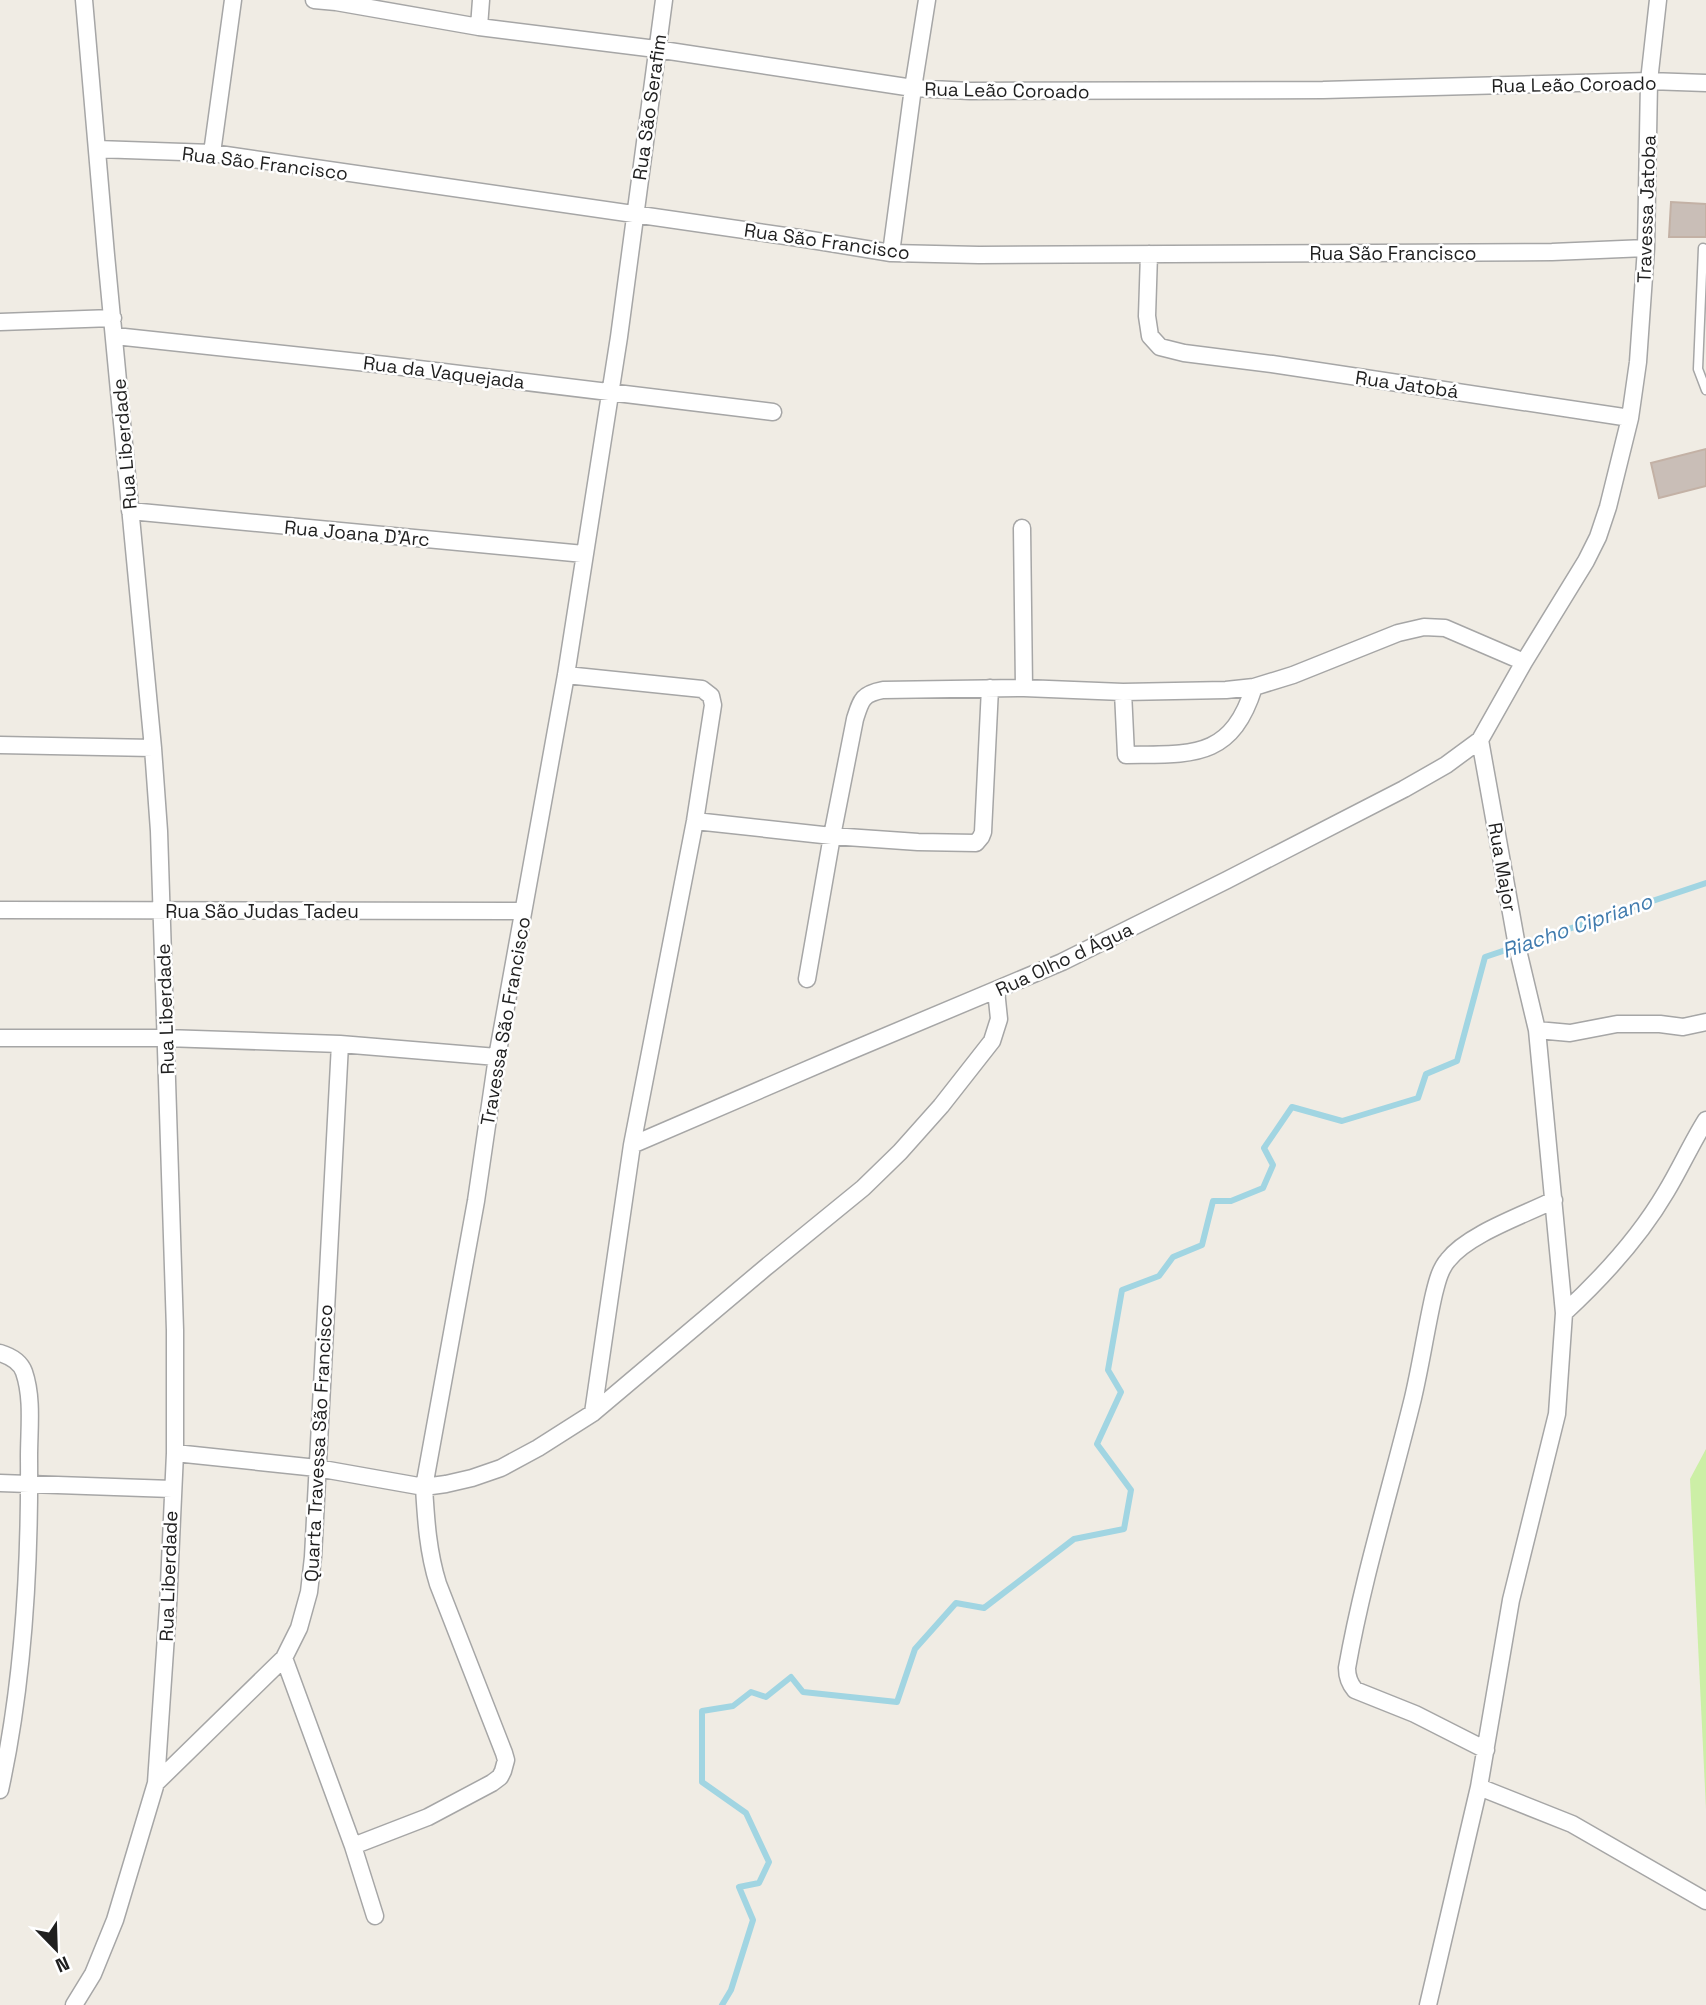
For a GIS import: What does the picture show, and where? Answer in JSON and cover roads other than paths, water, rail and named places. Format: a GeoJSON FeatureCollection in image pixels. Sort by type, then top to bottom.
{"type":"FeatureCollection","features":[{"type":"Feature","properties":{"kind":"street"},"geometry":{"type":"LineString","coordinates":[[84,1],[101,0]]}},
{"type":"Feature","properties":{"kind":"street"},"geometry":{"type":"LineString","coordinates":[[212,153],[233,0]]}},
{"type":"Feature","properties":{"kind":"street","name":"Rua Leão Coroado"},"geometry":{"type":"LineString","coordinates":[[314,0],[478,27],[656,49],[913,88],[1133,92],[1706,83]]}},
{"type":"Feature","properties":{"kind":"street"},"geometry":{"type":"LineString","coordinates":[[478,27],[481,0]]}},
{"type":"Feature","properties":{"kind":"street","name":"Rua São Serafim"},"geometry":{"type":"LineString","coordinates":[[610,392],[664,0]]}},
{"type":"Feature","properties":{"kind":"street"},"geometry":{"type":"LineString","coordinates":[[891,253],[927,0]]}},
{"type":"Feature","properties":{"kind":"street","name":"Travessa Jatoba"},"geometry":{"type":"LineString","coordinates":[[1480,740],[1598,537],[1630,418],[1638,362],[1646,248],[1649,82],[1658,0]]}},
{"type":"Feature","properties":{"kind":"street","name":"Rua Liberdade"},"geometry":{"type":"LineString","coordinates":[[74,2005],[93,1974],[115,1920],[156,1783],[175,1453],[175,1330],[159,831],[84,1]]}},
{"type":"Feature","properties":{"kind":"street","name":"Rua São Francisco"},"geometry":{"type":"LineString","coordinates":[[97,149],[212,153],[891,253],[979,255],[1552,252],[1646,248]]}},
{"type":"Feature","properties":{"kind":"street","name":"Rua Jatobá"},"geometry":{"type":"LineString","coordinates":[[1149,254],[1146,316],[1150,336],[1160,347],[1184,353],[1630,418]]}},
{"type":"Feature","properties":{"kind":"street"},"geometry":{"type":"LineString","coordinates":[[0,321],[113,318]]}},
{"type":"Feature","properties":{"kind":"street","name":"Rua da Vaquejada"},"geometry":{"type":"LineString","coordinates":[[115,336],[386,365],[773,412]]}},
{"type":"Feature","properties":{"kind":"street","name":"Travessa São Francisco"},"geometry":{"type":"LineString","coordinates":[[353,1846],[462,1801],[500,1777],[506,1764],[438,1584],[426,1534],[424,1487],[476,1200],[497,1056],[566,674],[610,392]]}},
{"type":"Feature","properties":{"kind":"street","name":"Rua Joana D'Arc"},"geometry":{"type":"LineString","coordinates":[[130,511],[584,554]]}},
{"type":"Feature","properties":{"kind":"street"},"geometry":{"type":"LineString","coordinates":[[1022,528],[1024,688]]}},
{"type":"Feature","properties":{"kind":"street"},"geometry":{"type":"LineString","coordinates":[[807,978],[855,719],[860,703],[871,692],[1024,688],[1123,692],[1254,687],[1293,675],[1398,633],[1424,627],[1446,628],[1524,662]]}},
{"type":"Feature","properties":{"kind":"street"},"geometry":{"type":"LineString","coordinates":[[566,674],[702,689],[711,696],[713,705],[695,821],[632,1145],[593,1413]]}},
{"type":"Feature","properties":{"kind":"street"},"geometry":{"type":"LineString","coordinates":[[1123,692],[1126,755],[1182,754],[1216,745],[1231,732],[1241,719],[1254,687]]}},
{"type":"Feature","properties":{"kind":"street"},"geometry":{"type":"LineString","coordinates":[[695,821],[832,836],[970,844],[979,840],[983,832],[990,688]]}},
{"type":"Feature","properties":{"kind":"street","name":"Rua Olho d Água"},"geometry":{"type":"LineString","coordinates":[[632,1145],[1062,962],[1121,934],[1347,819],[1446,765],[1480,740]]}},
{"type":"Feature","properties":{"kind":"street","name":"Rua Major"},"geometry":{"type":"LineString","coordinates":[[1428,2005],[1479,1787],[1522,1548],[1557,1414],[1564,1313],[1537,1030],[1517,946],[1480,740]]}},
{"type":"Feature","properties":{"kind":"street"},"geometry":{"type":"LineString","coordinates":[[0,745],[153,748]]}},
{"type":"Feature","properties":{"kind":"street","name":"Rua São Judas Tadeu"},"geometry":{"type":"LineString","coordinates":[[0,911],[523,911]]}},
{"type":"Feature","properties":{"kind":"street"},"geometry":{"type":"LineString","coordinates":[[175,1453],[317,1468],[424,1487],[446,1485],[501,1468],[538,1448],[593,1413],[853,1196],[900,1152],[941,1106],[992,1041],[999,1019],[996,990]]}},
{"type":"Feature","properties":{"kind":"street"},"geometry":{"type":"LineString","coordinates":[[1537,1030],[1570,1033],[1617,1024],[1683,1027],[1706,1022]]}},
{"type":"Feature","properties":{"kind":"street"},"geometry":{"type":"LineString","coordinates":[[0,1038],[165,1038],[340,1044],[497,1056]]}},
{"type":"Feature","properties":{"kind":"street","name":"Quarta Travessa São Francisco"},"geometry":{"type":"LineString","coordinates":[[156,1783],[284,1658],[299,1628],[309,1592],[340,1044]]}},
{"type":"Feature","properties":{"kind":"street"},"geometry":{"type":"LineString","coordinates":[[1564,1313],[1602,1277],[1650,1217],[1706,1121]]}},
{"type":"Feature","properties":{"kind":"street"},"geometry":{"type":"LineString","coordinates":[[1486,1750],[1415,1714],[1355,1690],[1349,1683],[1347,1668],[1413,1396],[1439,1275],[1446,1261],[1471,1241],[1554,1200]]}},
{"type":"Feature","properties":{"kind":"street"},"geometry":{"type":"LineString","coordinates":[[0,1353],[18,1362],[23,1369],[29,1398],[26,1576],[19,1681],[0,1790]]}},
{"type":"Feature","properties":{"kind":"street"},"geometry":{"type":"LineString","coordinates":[[0,1483],[172,1489]]}},
{"type":"Feature","properties":{"kind":"street"},"geometry":{"type":"LineString","coordinates":[[284,1658],[353,1846],[375,1916]]}},
{"type":"Feature","properties":{"kind":"street"},"geometry":{"type":"LineString","coordinates":[[1479,1787],[1572,1824],[1706,1901]]}},
{"type":"Feature","properties":{"kind":"lane"},"geometry":{"type":"LineString","coordinates":[[1703,248],[1698,369],[1706,390]]}},
{"type":"Feature","properties":{"kind":"waterway","name":"Riacho Cipriano"},"geometry":{"type":"LineString","coordinates":[[722,2005],[731,1990],[753,1920],[739,1887],[759,1883],[769,1862],[746,1813],[702,1782],[702,1711],[733,1706],[751,1692],[766,1697],[791,1677],[803,1692],[897,1702],[915,1649],[956,1603],[984,1608],[1074,1539],[1124,1529],[1131,1490],[1097,1444],[1121,1392],[1108,1370],[1122,1290],[1159,1276],[1173,1257],[1202,1245],[1213,1201],[1231,1201],[1263,1188],[1273,1165],[1264,1148],[1292,1107],[1342,1121],[1418,1098],[1426,1074],[1457,1061],[1485,957],[1706,883]]}}]}
